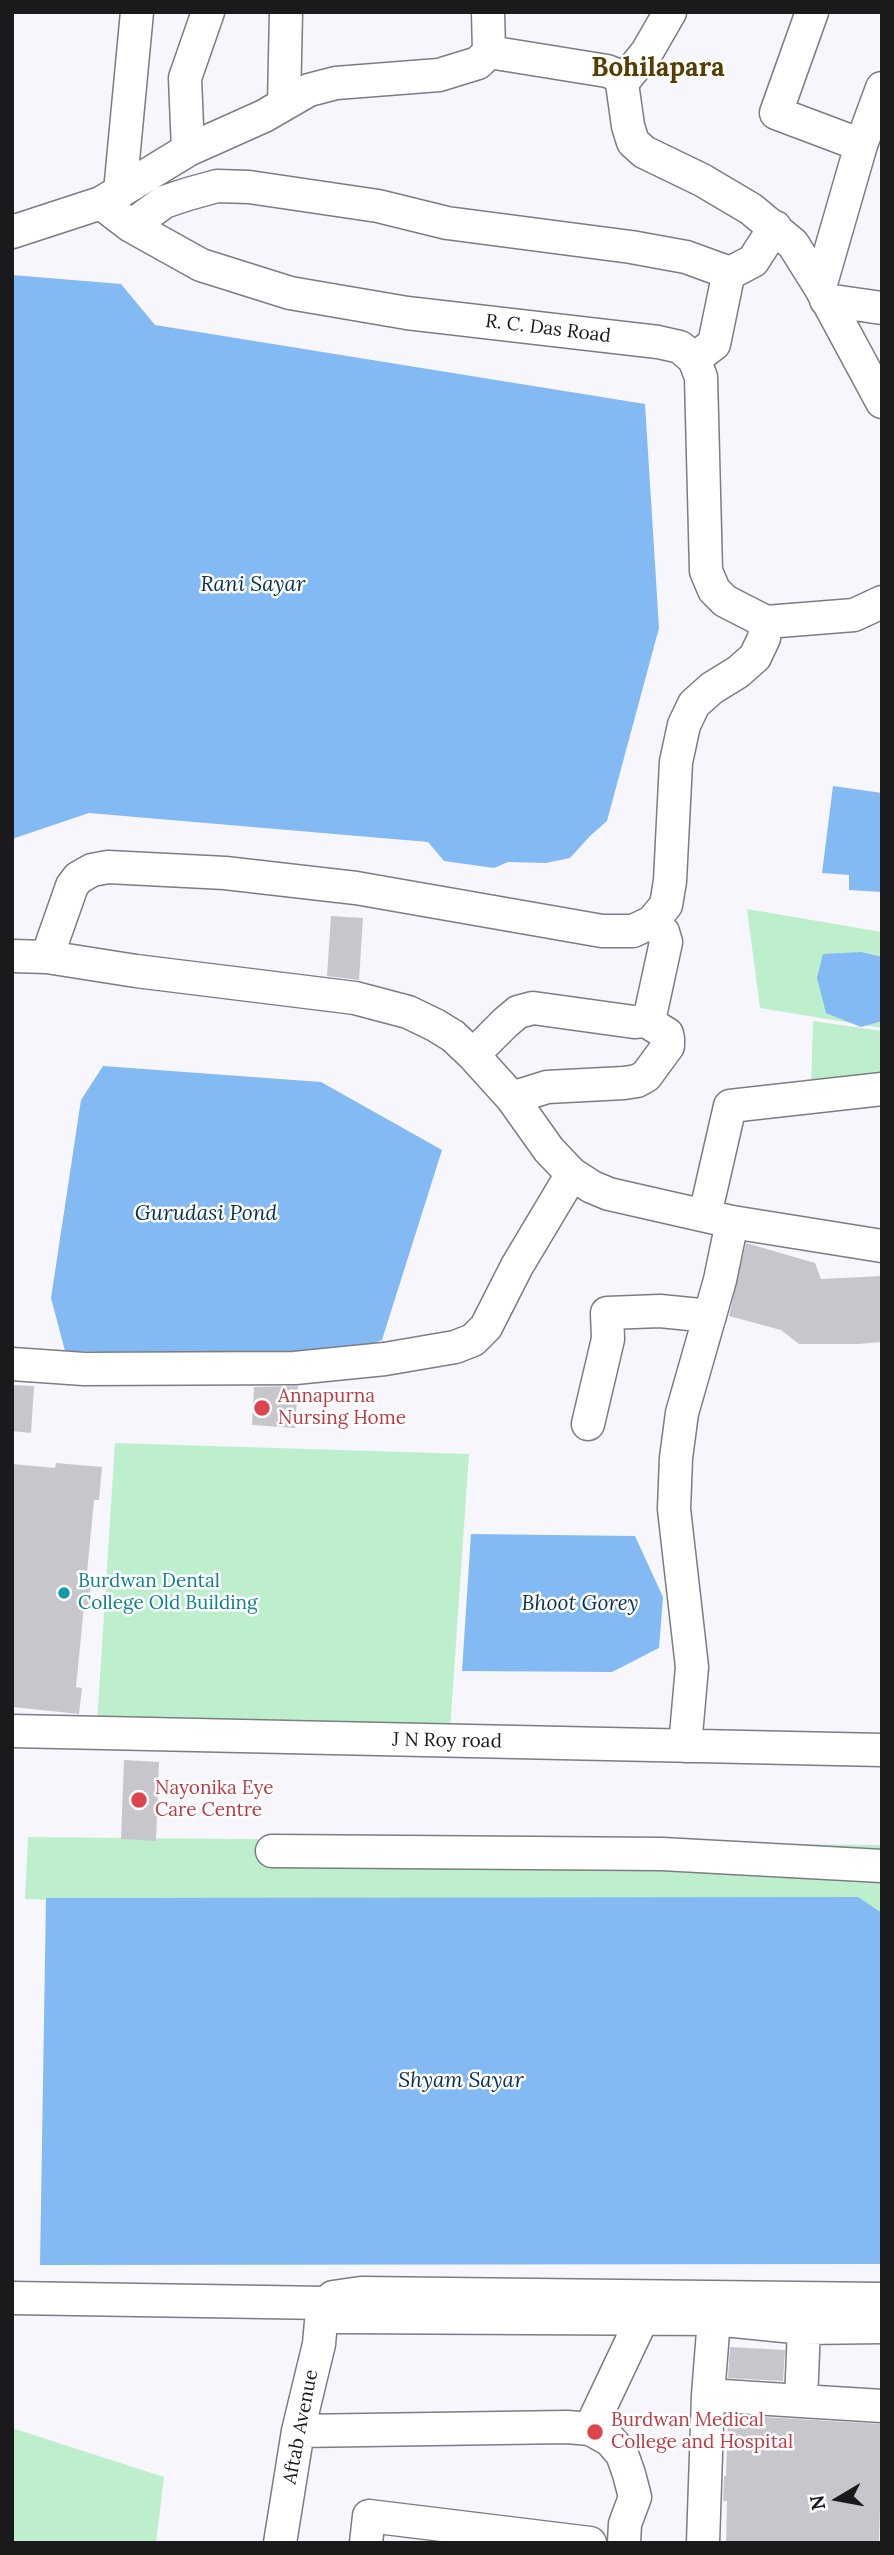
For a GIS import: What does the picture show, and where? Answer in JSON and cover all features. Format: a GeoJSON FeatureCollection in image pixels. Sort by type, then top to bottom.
{"type":"FeatureCollection","features":[{"type":"Feature","properties":{"kind":"street"},"geometry":{"type":"LineString","coordinates":[[110,197],[137,12]]}},
{"type":"Feature","properties":{"kind":"street"},"geometry":{"type":"LineString","coordinates":[[188,150],[185,78],[208,12]]}},
{"type":"Feature","properties":{"kind":"street"},"geometry":{"type":"LineString","coordinates":[[284,104],[286,12]]}},
{"type":"Feature","properties":{"kind":"street"},"geometry":{"type":"LineString","coordinates":[[12,232],[110,197],[188,150],[264,116],[309,90],[336,83],[439,75],[478,63],[489,52],[488,12]]}},
{"type":"Feature","properties":{"kind":"street"},"geometry":{"type":"LineString","coordinates":[[622,83],[646,52],[670,12]]}},
{"type":"Feature","properties":{"kind":"street"},"geometry":{"type":"LineString","coordinates":[[812,12],[776,113],[861,145]]}},
{"type":"Feature","properties":{"kind":"street"},"geometry":{"type":"LineString","coordinates":[[489,52],[607,71],[617,75],[622,83],[633,142],[644,152],[702,180],[751,209],[793,244],[882,402]]}},
{"type":"Feature","properties":{"kind":"street"},"geometry":{"type":"LineString","coordinates":[[823,293],[861,145],[882,88]]}},
{"type":"Feature","properties":{"kind":"street"},"geometry":{"type":"LineString","coordinates":[[131,226],[164,202],[188,194],[217,186],[249,187],[378,206],[447,223],[631,247],[686,257],[730,274]]}},
{"type":"Feature","properties":{"kind":"street","name":"R. C. Das Road"},"geometry":{"type":"LineString","coordinates":[[110,197],[131,226],[201,265],[290,293],[407,313],[658,342],[680,347],[694,359]]}},
{"type":"Feature","properties":{"kind":"street"},"geometry":{"type":"LineString","coordinates":[[775,227],[753,261],[730,274],[714,344],[694,359],[701,377],[706,571],[714,590],[725,601],[766,622],[854,615],[882,602]]}},
{"type":"Feature","properties":{"kind":"street"},"geometry":{"type":"LineString","coordinates":[[823,293],[882,308]]}},
{"type":"Feature","properties":{"kind":"street"},"geometry":{"type":"LineString","coordinates":[[47,957],[72,886],[78,878],[92,870],[108,867],[225,873],[356,888],[602,931],[633,932],[652,922],[666,905],[670,881],[676,762],[684,725],[694,704],[755,657],[764,638],[766,622]]}},
{"type":"Feature","properties":{"kind":"street"},"geometry":{"type":"LineString","coordinates":[[646,1021],[650,1017],[666,942],[663,932],[652,922]]}},
{"type":"Feature","properties":{"kind":"street"},"geometry":{"type":"LineString","coordinates":[[12,957],[47,957],[355,998],[408,1012],[435,1025],[473,1055],[512,1098],[549,1150],[572,1174],[592,1187],[608,1194],[718,1218],[882,1246]]}},
{"type":"Feature","properties":{"kind":"street"},"geometry":{"type":"LineString","coordinates":[[473,1055],[512,1017],[533,1007],[634,1022],[646,1021],[667,1034],[668,1046],[646,1076],[637,1081],[547,1087],[512,1098]]}},
{"type":"Feature","properties":{"kind":"street"},"geometry":{"type":"LineString","coordinates":[[685,1746],[692,1667],[674,1509],[676,1458],[682,1413],[710,1316],[730,1107],[882,1089]]}},
{"type":"Feature","properties":{"kind":"street"},"geometry":{"type":"LineString","coordinates":[[12,1364],[84,1369],[295,1368],[385,1359],[455,1347],[473,1339],[486,1327],[517,1266],[572,1174]]}},
{"type":"Feature","properties":{"kind":"street"},"geometry":{"type":"LineString","coordinates":[[588,1424],[608,1339],[607,1313],[660,1311],[710,1316]]}},
{"type":"Feature","properties":{"kind":"street","name":"J N Roy road"},"geometry":{"type":"LineString","coordinates":[[12,1731],[882,1750]]}},
{"type":"Feature","properties":{"kind":"street"},"geometry":{"type":"LineString","coordinates":[[272,1851],[662,1854],[882,1866]]}},
{"type":"Feature","properties":{"kind":"street"},"geometry":{"type":"LineString","coordinates":[[324,2307],[333,2297],[361,2293],[882,2299]]}},
{"type":"Feature","properties":{"kind":"street"},"geometry":{"type":"LineString","coordinates":[[12,2298],[324,2307],[334,2317],[714,2319],[804,2328],[882,2327]]}},
{"type":"Feature","properties":{"kind":"street","name":"Aftab Avenue"},"geometry":{"type":"LineString","coordinates":[[280,2543],[298,2431],[319,2344],[324,2307]]}},
{"type":"Feature","properties":{"kind":"street"},"geometry":{"type":"LineString","coordinates":[[590,2429],[642,2319]]}},
{"type":"Feature","properties":{"kind":"street"},"geometry":{"type":"LineString","coordinates":[[702,2543],[714,2319]]}},
{"type":"Feature","properties":{"kind":"street"},"geometry":{"type":"LineString","coordinates":[[801,2401],[804,2328]]}},
{"type":"Feature","properties":{"kind":"street"},"geometry":{"type":"LineString","coordinates":[[708,2395],[882,2406]]}},
{"type":"Feature","properties":{"kind":"street"},"geometry":{"type":"LineString","coordinates":[[298,2431],[566,2427],[590,2429],[610,2440],[622,2454],[629,2474],[635,2497],[625,2524],[624,2543]]}},
{"type":"Feature","properties":{"kind":"street"},"geometry":{"type":"LineString","coordinates":[[366,2543],[369,2516],[590,2543]]}},
{"type":"Feature","properties":{"kind":"green space"},"geometry":{"type":"Polygon","coordinates":[[[747,909],[882,932],[882,1028],[760,1008],[747,909]]]}},
{"type":"Feature","properties":{"kind":"green space"},"geometry":{"type":"Polygon","coordinates":[[[813,1021],[882,1031],[882,1080],[811,1088],[813,1021]]]}},
{"type":"Feature","properties":{"kind":"green space"},"geometry":{"type":"Polygon","coordinates":[[[115,1443],[469,1454],[450,1730],[97,1723],[115,1443]]]}},
{"type":"Feature","properties":{"kind":"green space"},"geometry":{"type":"Polygon","coordinates":[[[28,1837],[882,1845],[882,1924],[25,1899],[28,1837]]]}},
{"type":"Feature","properties":{"kind":"green space"},"geometry":{"type":"Polygon","coordinates":[[[12,2428],[164,2477],[156,2543],[12,2543],[12,2428]]]}},
{"type":"Feature","properties":{"kind":"water","name":"Rani Sayar"},"geometry":{"type":"Polygon","coordinates":[[[12,275],[121,284],[155,325],[645,404],[659,628],[607,821],[570,858],[546,863],[508,862],[494,868],[444,861],[428,842],[89,813],[12,839],[12,275]]]}},
{"type":"Feature","properties":{"kind":"water"},"geometry":{"type":"Polygon","coordinates":[[[833,786],[882,793],[882,892],[849,890],[849,875],[822,873],[833,786]]]}},
{"type":"Feature","properties":{"kind":"water"},"geometry":{"type":"Polygon","coordinates":[[[861,952],[882,957],[882,1021],[861,1027],[826,1013],[817,978],[823,954],[861,952]]]}},
{"type":"Feature","properties":{"kind":"water","name":"Gurudasi Pond"},"geometry":{"type":"Polygon","coordinates":[[[103,1066],[321,1082],[442,1150],[382,1340],[337,1358],[65,1351],[51,1298],[81,1100],[103,1066]]]}},
{"type":"Feature","properties":{"kind":"water","name":"Bhoot Gorey"},"geometry":{"type":"Polygon","coordinates":[[[471,1534],[635,1536],[663,1597],[659,1648],[612,1672],[462,1671],[471,1534]]]}},
{"type":"Feature","properties":{"kind":"water","name":"Shyam Sayar"},"geometry":{"type":"Polygon","coordinates":[[[858,1897],[882,1913],[882,2264],[40,2265],[46,1898],[858,1897]]]}},
{"type":"Feature","properties":{"kind":"building"},"geometry":{"type":"Polygon","coordinates":[[[331,916],[363,918],[359,980],[327,976],[331,916]]]}},
{"type":"Feature","properties":{"kind":"building"},"geometry":{"type":"Polygon","coordinates":[[[746,1243],[815,1263],[821,1279],[882,1276],[882,1342],[799,1344],[781,1330],[729,1316],[746,1243]]]}},
{"type":"Feature","properties":{"kind":"building"},"geometry":{"type":"Polygon","coordinates":[[[12,1385],[34,1386],[31,1433],[12,1431],[12,1385]]]}},
{"type":"Feature","properties":{"kind":"building"},"geometry":{"type":"Polygon","coordinates":[[[298,1386],[295,1428],[252,1425],[254,1387],[298,1386]]]}},
{"type":"Feature","properties":{"kind":"building"},"geometry":{"type":"Polygon","coordinates":[[[56,1463],[102,1467],[99,1500],[94,1500],[86,1583],[91,1583],[89,1606],[84,1606],[76,1687],[82,1688],[79,1714],[12,1707],[12,1464],[55,1468],[56,1463]]]}},
{"type":"Feature","properties":{"kind":"building"},"geometry":{"type":"Polygon","coordinates":[[[124,1760],[159,1762],[156,1841],[121,1839],[124,1760]]]}},
{"type":"Feature","properties":{"kind":"building"},"geometry":{"type":"Polygon","coordinates":[[[730,2347],[785,2350],[783,2381],[728,2378],[730,2347]]]}},
{"type":"Feature","properties":{"kind":"building"},"geometry":{"type":"Polygon","coordinates":[[[728,2415],[882,2424],[879,2543],[726,2543],[727,2501],[723,2501],[728,2415]]]}},
{"type":"Feature","properties":{"kind":"place","name":"Annapurna Nursing Home"},"geometry":{"type":"Point","coordinates":[262,1408]}},
{"type":"Feature","properties":{"kind":"place","name":"Burdwan Dental College Old Building"},"geometry":{"type":"Point","coordinates":[64,1593]}},
{"type":"Feature","properties":{"kind":"place","name":"Nayonika Eye Care Centre"},"geometry":{"type":"Point","coordinates":[139,1800]}},
{"type":"Feature","properties":{"kind":"place","name":"Burdwan Medical College and Hospital"},"geometry":{"type":"Point","coordinates":[595,2432]}},
{"type":"Feature","properties":{"kind":"district","name":"Bohilapara"},"geometry":{"type":"Point","coordinates":[658,69]}}]}
